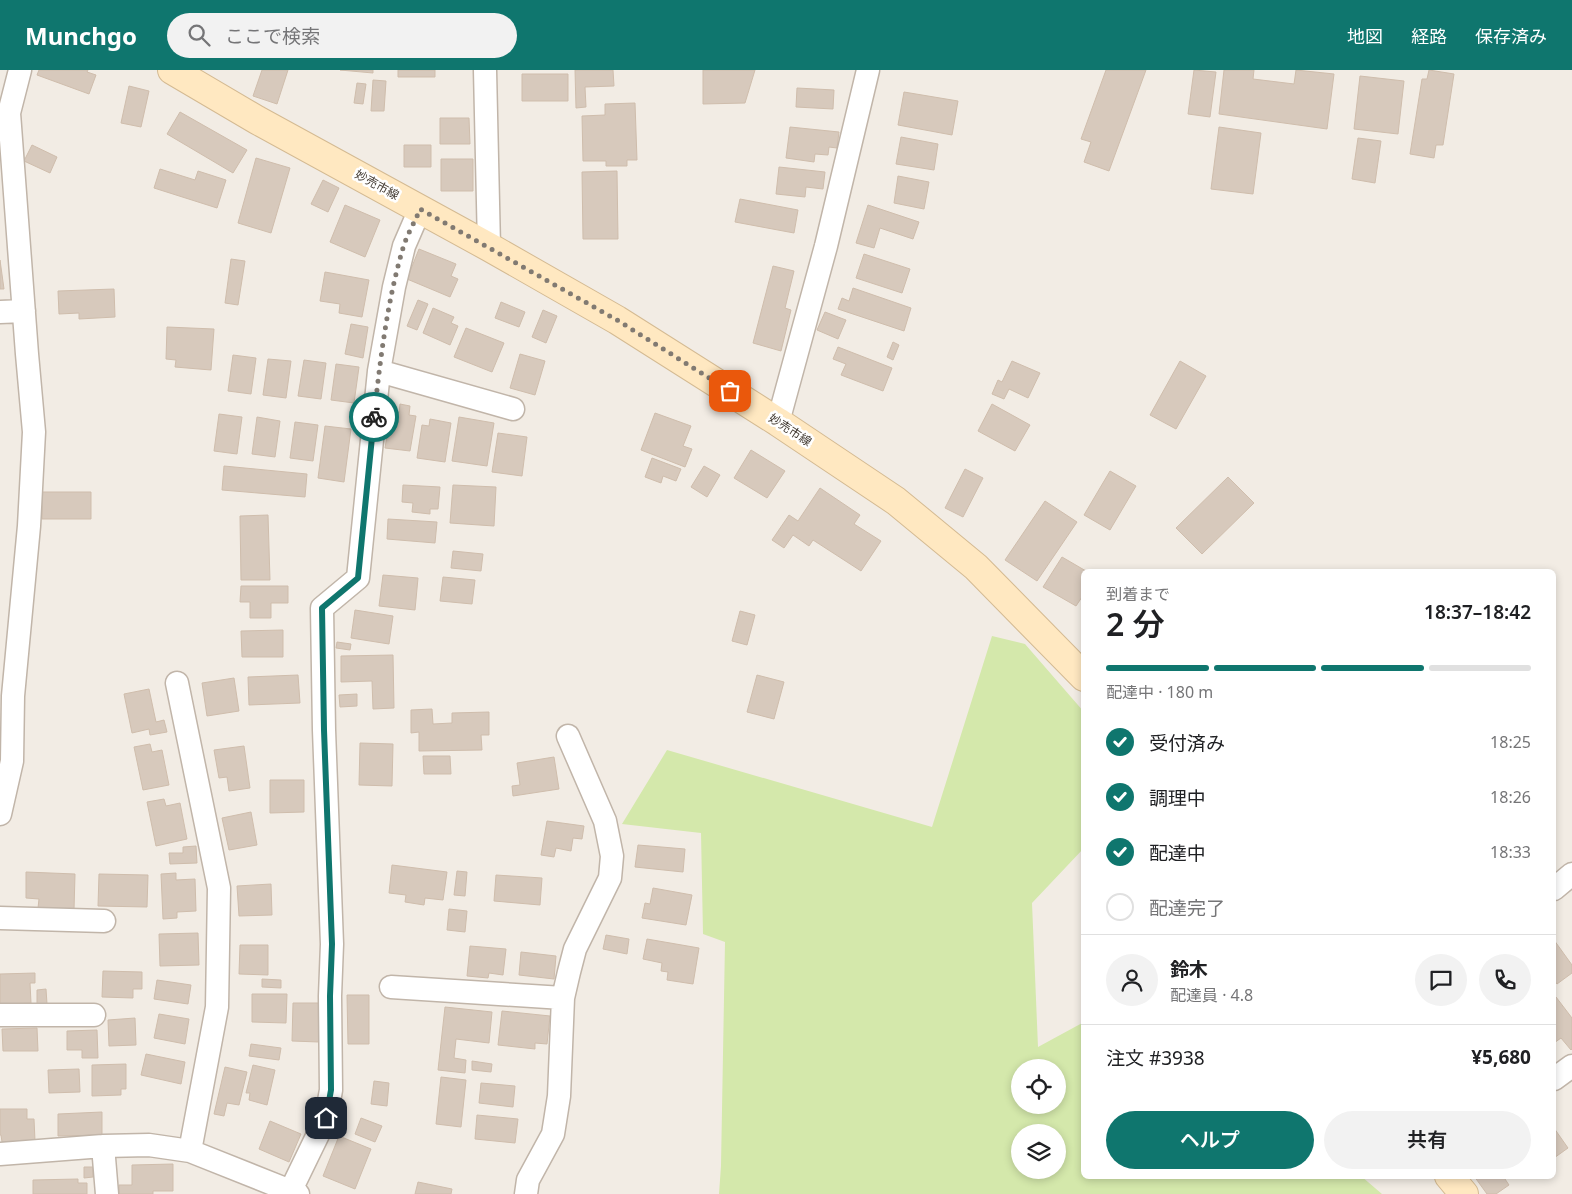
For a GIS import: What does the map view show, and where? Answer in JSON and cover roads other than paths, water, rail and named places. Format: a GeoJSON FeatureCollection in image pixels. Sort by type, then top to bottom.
{"type":"FeatureCollection","features":[{"type":"Feature","properties":{"kind":"main road","name":"妙売市線"},"geometry":{"type":"LineString","coordinates":[[172,70],[257,120],[617,320],[778,422],[896,501],[976,567],[1081,674]]}},
{"type":"Feature","properties":{"kind":"main road"},"geometry":{"type":"LineString","coordinates":[[1452,1179],[1464,1194]]}},
{"type":"Feature","properties":{"kind":"street"},"geometry":{"type":"LineString","coordinates":[[0,814],[12,761],[7,696],[29,526],[34,432],[9,113],[20,70]]}},
{"type":"Feature","properties":{"kind":"street"},"geometry":{"type":"LineString","coordinates":[[485,70],[489,248]]}},
{"type":"Feature","properties":{"kind":"street"},"geometry":{"type":"LineString","coordinates":[[778,422],[826,246],[868,70]]}},
{"type":"Feature","properties":{"kind":"street"},"geometry":{"type":"LineString","coordinates":[[0,1154],[103,1146],[149,1145],[190,1151],[295,1192],[326,1118],[331,1090],[330,996],[332,944],[324,730],[322,608],[358,578],[379,371],[394,287],[404,246],[420,209]]}},
{"type":"Feature","properties":{"kind":"street"},"geometry":{"type":"LineString","coordinates":[[0,312],[24,311]]}},
{"type":"Feature","properties":{"kind":"street"},"geometry":{"type":"LineString","coordinates":[[379,371],[513,409]]}},
{"type":"Feature","properties":{"kind":"street"},"geometry":{"type":"LineString","coordinates":[[177,683],[219,888],[217,1007],[190,1151]]}},
{"type":"Feature","properties":{"kind":"street"},"geometry":{"type":"LineString","coordinates":[[526,1194],[528,1180],[553,1134],[559,1096],[563,998],[575,949],[610,878],[612,856],[605,821],[568,736]]}},
{"type":"Feature","properties":{"kind":"street"},"geometry":{"type":"LineString","coordinates":[[1556,887],[1572,874]]}},
{"type":"Feature","properties":{"kind":"street"},"geometry":{"type":"LineString","coordinates":[[0,918],[104,921]]}},
{"type":"Feature","properties":{"kind":"street"},"geometry":{"type":"LineString","coordinates":[[391,987],[563,998]]}},
{"type":"Feature","properties":{"kind":"street"},"geometry":{"type":"LineString","coordinates":[[0,1015],[94,1015]]}},
{"type":"Feature","properties":{"kind":"street"},"geometry":{"type":"LineString","coordinates":[[1556,1078],[1572,1066]]}},
{"type":"Feature","properties":{"kind":"street"},"geometry":{"type":"LineString","coordinates":[[103,1146],[107,1194]]}}]}
